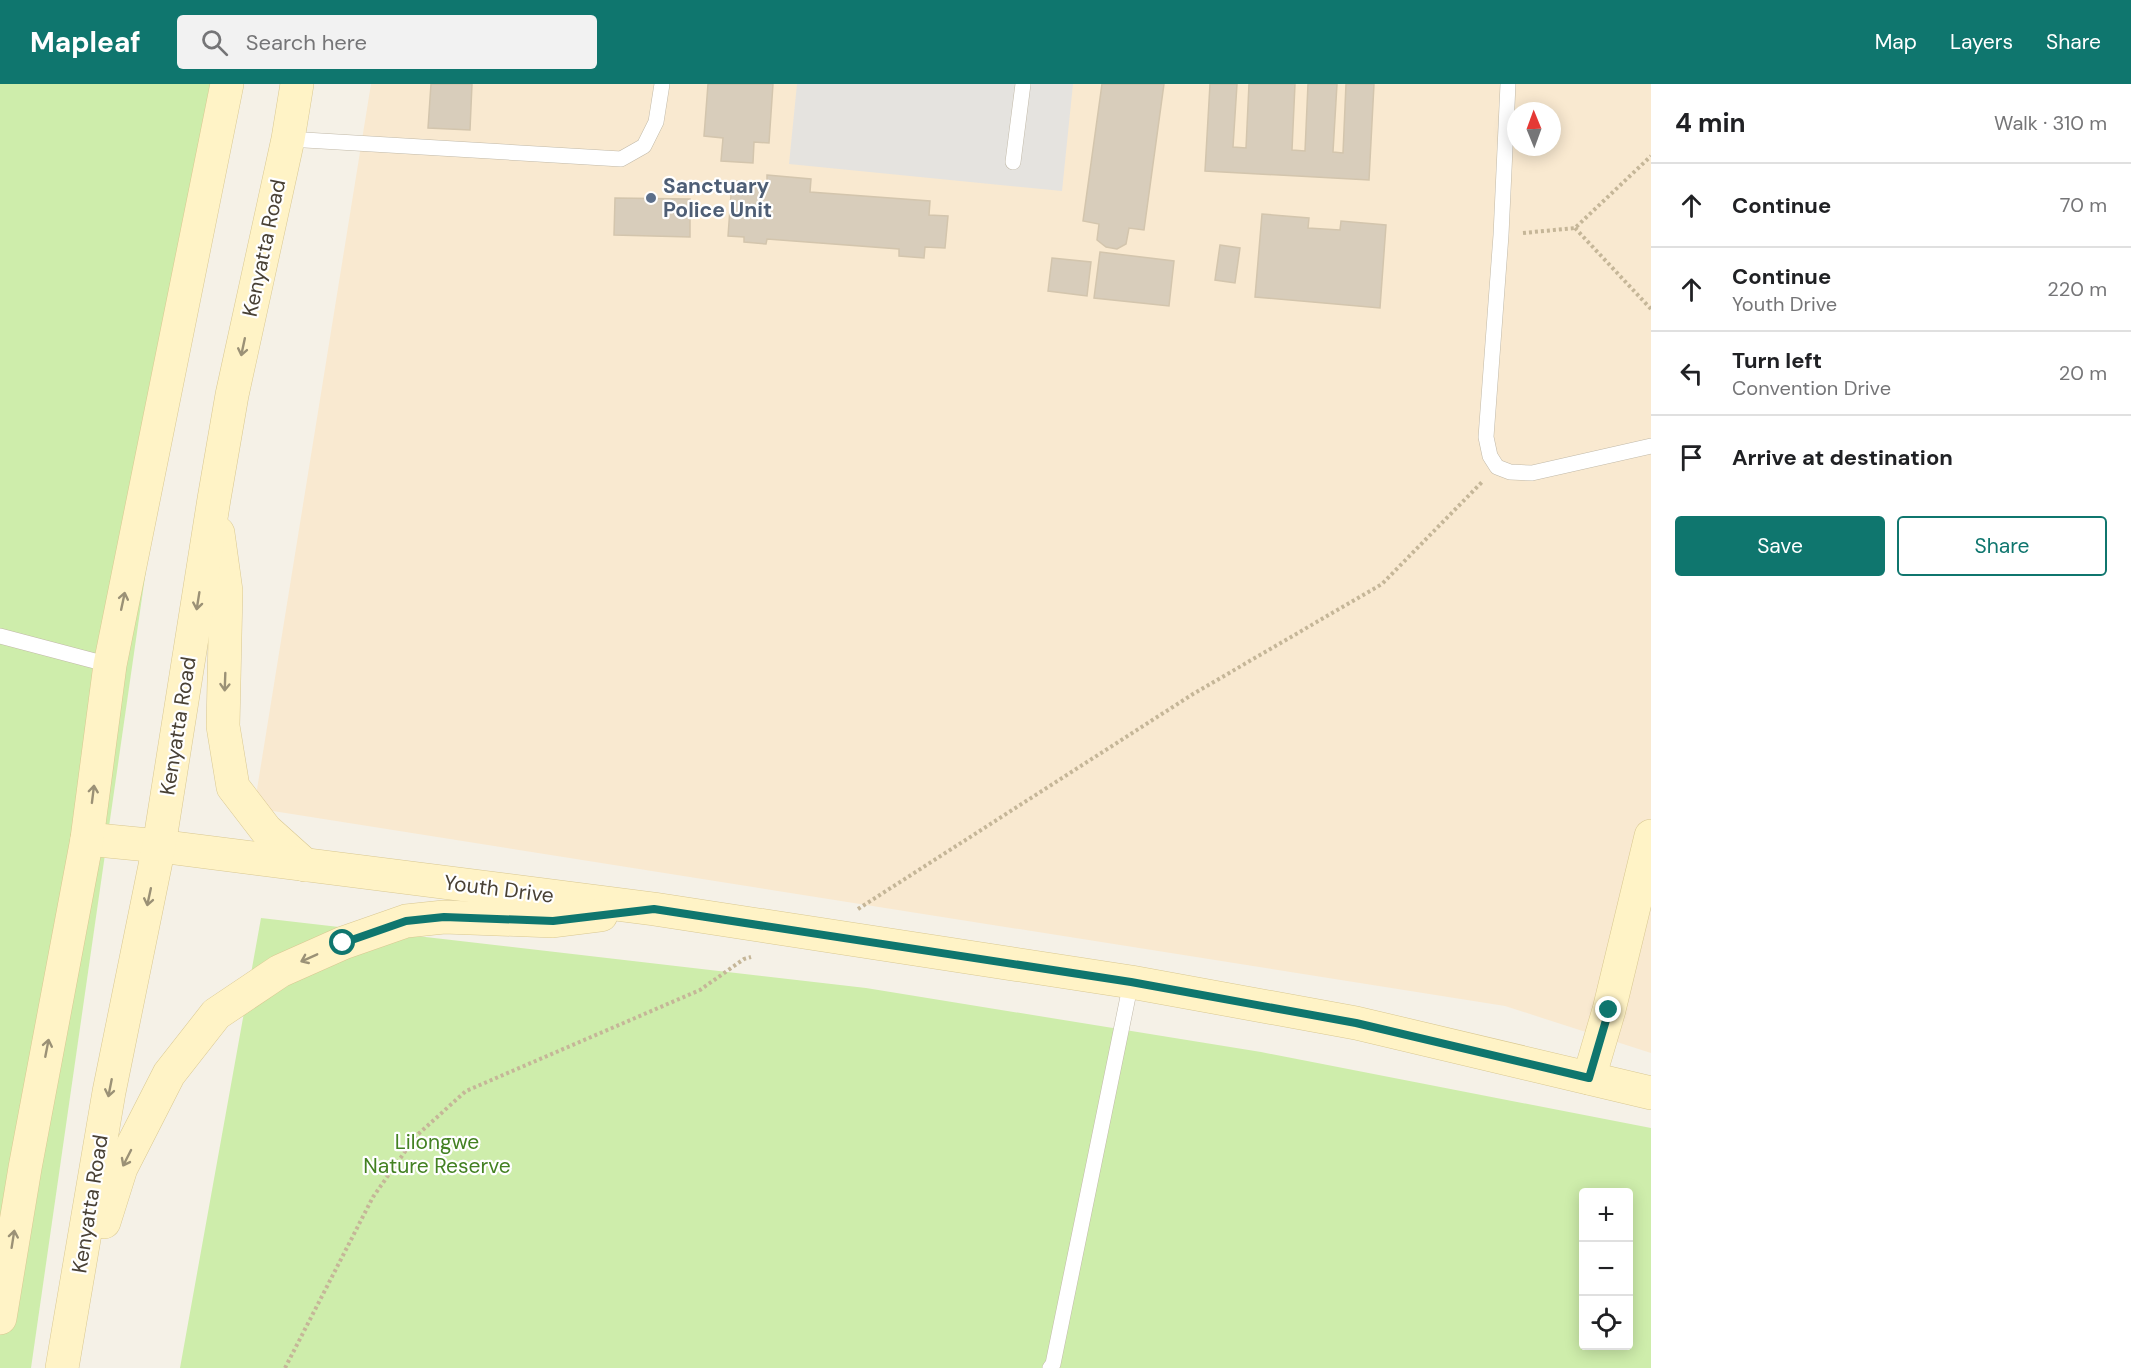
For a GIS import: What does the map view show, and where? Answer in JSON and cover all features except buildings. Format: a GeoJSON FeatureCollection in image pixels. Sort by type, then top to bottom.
{"type":"FeatureCollection","features":[{"type":"Feature","properties":{"kind":"main road"},"geometry":{"type":"LineString","coordinates":[[0,1318],[25,1168],[87,838],[110,665],[227,84]]}},
{"type":"Feature","properties":{"kind":"main road","name":"Kenyatta Road"},"geometry":{"type":"LineString","coordinates":[[62,1368],[109,1092],[159,846],[232,395],[288,139],[297,84]]}},
{"type":"Feature","properties":{"kind":"main road"},"geometry":{"type":"LineString","coordinates":[[214,499],[226,591],[224,726],[233,787],[266,830],[305,864]]}},
{"type":"Feature","properties":{"kind":"main road"},"geometry":{"type":"LineString","coordinates":[[1589,1078],[1609,1010],[1651,836]]}},
{"type":"Feature","properties":{"kind":"main road","name":"Youth Drive"},"geometry":{"type":"LineString","coordinates":[[87,838],[654,909],[1131,982],[1356,1023],[1651,1093]]}},
{"type":"Feature","properties":{"kind":"main road"},"geometry":{"type":"LineString","coordinates":[[69,1330],[121,1168],[169,1074],[216,1014],[280,971],[343,943],[406,921],[444,917],[553,921],[654,909]]}},
{"type":"Feature","properties":{"kind":"lane"},"geometry":{"type":"LineString","coordinates":[[288,139],[621,159],[644,146],[656,122],[662,84]]}},
{"type":"Feature","properties":{"kind":"lane"},"geometry":{"type":"LineString","coordinates":[[1014,162],[1023,84]]}},
{"type":"Feature","properties":{"kind":"lane"},"geometry":{"type":"LineString","coordinates":[[1508,84],[1501,235],[1486,437],[1490,456],[1497,467],[1510,472],[1532,473],[1651,446]]}},
{"type":"Feature","properties":{"kind":"lane"},"geometry":{"type":"LineString","coordinates":[[0,636],[110,665]]}},
{"type":"Feature","properties":{"kind":"lane"},"geometry":{"type":"LineString","coordinates":[[1050,1368],[1053,1364],[1131,982]]}},
{"type":"Feature","properties":{"kind":"path"},"geometry":{"type":"LineString","coordinates":[[1501,235],[1575,228],[1651,156]]}},
{"type":"Feature","properties":{"kind":"path"},"geometry":{"type":"LineString","coordinates":[[1575,228],[1651,309]]}},
{"type":"Feature","properties":{"kind":"path"},"geometry":{"type":"LineString","coordinates":[[819,934],[1193,694],[1382,584],[1497,467]]}},
{"type":"Feature","properties":{"kind":"path"},"geometry":{"type":"LineString","coordinates":[[285,1368],[373,1197],[416,1136],[466,1091],[700,990],[744,959],[755,955]]}},
{"type":"Feature","properties":{"kind":"shaded area"},"geometry":{"type":"Polygon","coordinates":[[[371,84],[1651,84],[1651,1053],[1505,1006],[254,808],[371,84]]]}},
{"type":"Feature","properties":{"kind":"shaded area"},"geometry":{"type":"Polygon","coordinates":[[[797,84],[1073,84],[1062,191],[789,164],[797,84]]]}},
{"type":"Feature","properties":{"kind":"green space"},"geometry":{"type":"Polygon","coordinates":[[[0,84],[216,84],[31,1368],[0,1368],[0,84]]]}},
{"type":"Feature","properties":{"kind":"green space","name":"Lilongwe Nature Reserve"},"geometry":{"type":"Polygon","coordinates":[[[261,918],[866,988],[1261,1052],[1651,1128],[1651,1368],[180,1368],[261,918]]]}},
{"type":"Feature","properties":{"kind":"place","name":"Sanctuary Police Unit"},"geometry":{"type":"Point","coordinates":[651,198]}},
{"type":"Feature","properties":{"kind":"route"},"geometry":{"type":"LineString","coordinates":[[343,943],[406,921],[444,917],[553,921],[654,909],[1131,982],[1356,1023],[1589,1078],[1609,1010]]}}]}
